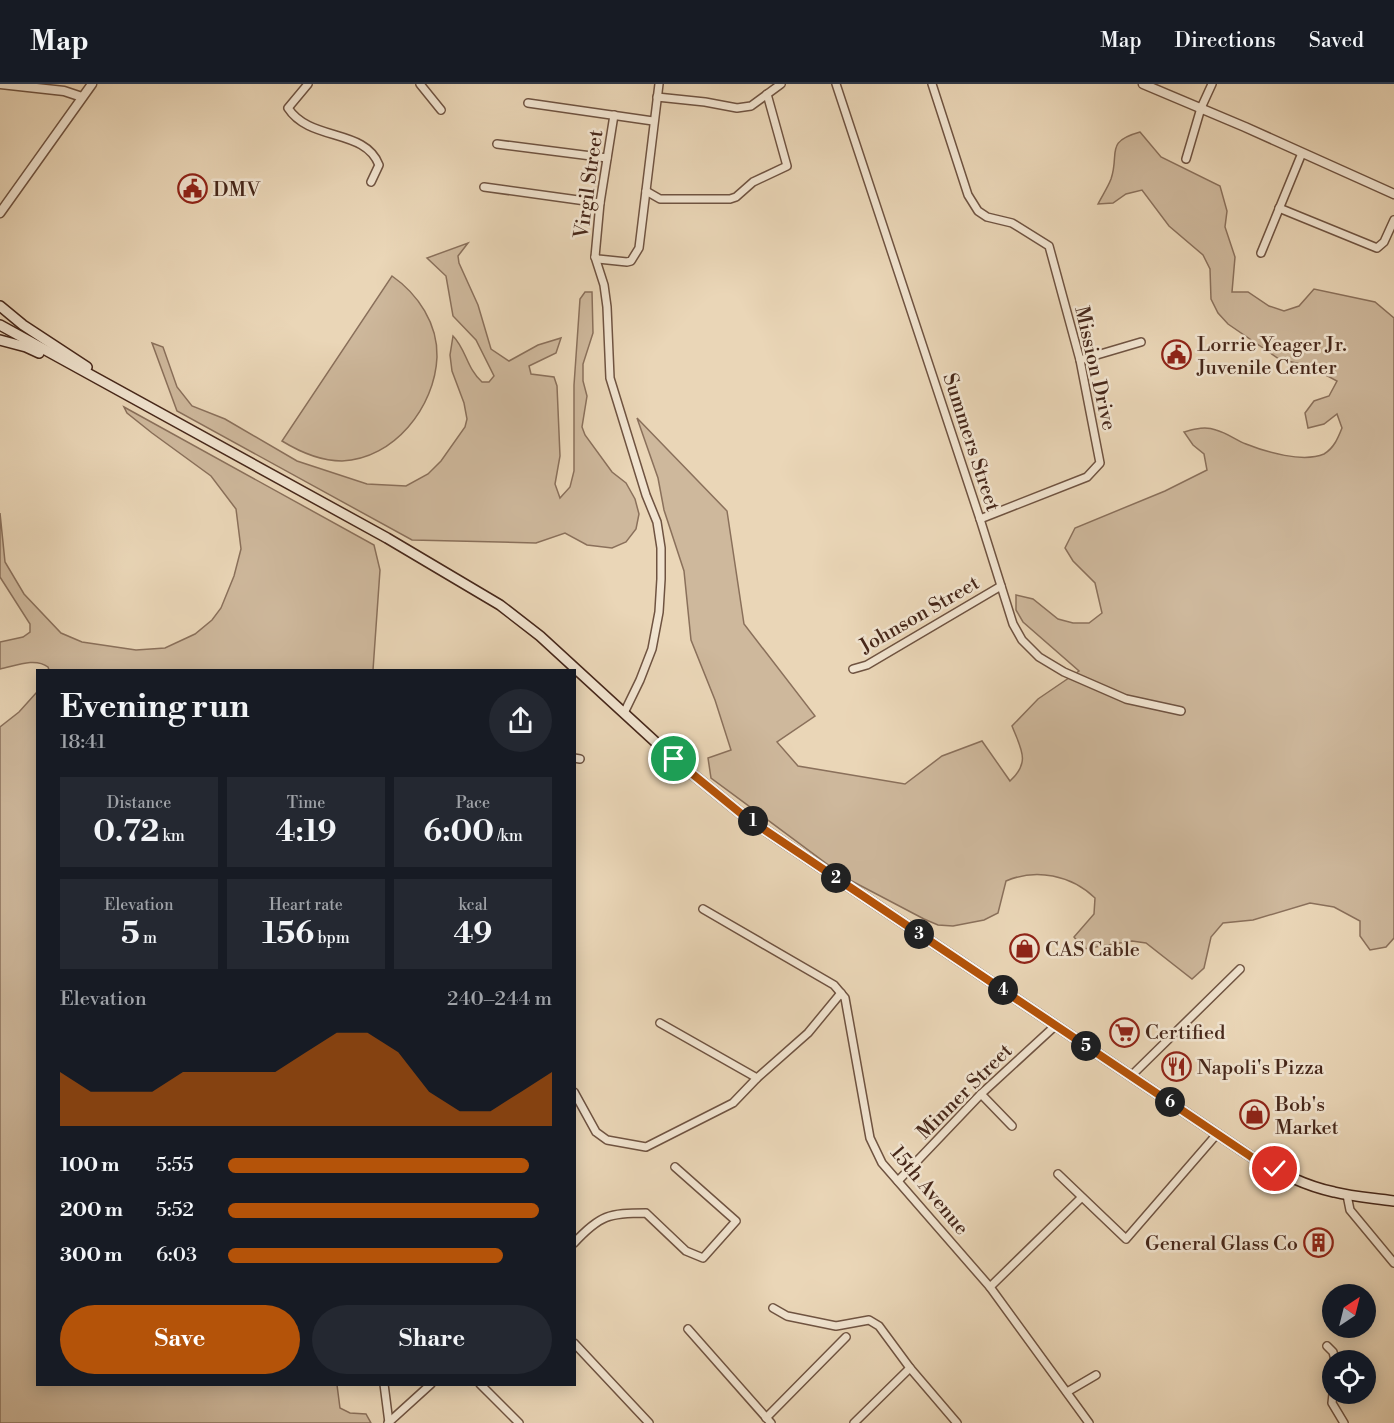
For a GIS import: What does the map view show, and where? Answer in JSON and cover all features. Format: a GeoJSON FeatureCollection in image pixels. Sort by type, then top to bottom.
{"type":"FeatureCollection","features":[{"type":"Feature","properties":{"kind":"main road"},"geometry":{"type":"LineString","coordinates":[[0,306],[23,325],[86,366],[99,379]]}},
{"type":"Feature","properties":{"kind":"main road"},"geometry":{"type":"LineString","coordinates":[[0,325],[387,538],[501,605],[540,636],[701,782],[744,816],[1253,1158],[1296,1180],[1347,1195],[1394,1201]]}},
{"type":"Feature","properties":{"kind":"main road"},"geometry":{"type":"LineString","coordinates":[[0,340],[26,347],[99,379]]}},
{"type":"Feature","properties":{"kind":"street"},"geometry":{"type":"LineString","coordinates":[[0,84],[64,91],[82,97]]}},
{"type":"Feature","properties":{"kind":"street"},"geometry":{"type":"LineString","coordinates":[[0,213],[92,84]]}},
{"type":"Feature","properties":{"kind":"street"},"geometry":{"type":"LineString","coordinates":[[308,84],[288,108],[291,113],[309,127],[358,143],[375,154],[380,165],[371,182]]}},
{"type":"Feature","properties":{"kind":"street"},"geometry":{"type":"LineString","coordinates":[[420,84],[441,110]]}},
{"type":"Feature","properties":{"kind":"street"},"geometry":{"type":"LineString","coordinates":[[595,257],[614,262],[632,261],[639,248],[659,84]]}},
{"type":"Feature","properties":{"kind":"street"},"geometry":{"type":"LineString","coordinates":[[657,97],[737,108],[751,105],[781,84]]}},
{"type":"Feature","properties":{"kind":"street","name":"Summers Street"},"geometry":{"type":"LineString","coordinates":[[836,84],[1013,624],[1022,640],[1039,657],[1064,672],[1126,699],[1181,711]]}},
{"type":"Feature","properties":{"kind":"street","name":"Mission Drive"},"geometry":{"type":"LineString","coordinates":[[932,84],[968,195],[978,211],[987,217],[1012,223],[1049,246],[1080,360],[1100,463],[1087,477],[980,519]]}},
{"type":"Feature","properties":{"kind":"street"},"geometry":{"type":"LineString","coordinates":[[1143,84],[1394,194]]}},
{"type":"Feature","properties":{"kind":"street"},"geometry":{"type":"LineString","coordinates":[[1186,159],[1201,108],[1212,84]]}},
{"type":"Feature","properties":{"kind":"street"},"geometry":{"type":"LineString","coordinates":[[646,191],[660,199],[730,200],[753,182],[787,166],[767,94]]}},
{"type":"Feature","properties":{"kind":"street"},"geometry":{"type":"LineString","coordinates":[[528,103],[653,121]]}},
{"type":"Feature","properties":{"kind":"street","name":"Virgil Street"},"geometry":{"type":"LineString","coordinates":[[595,257],[600,203],[614,115]]}},
{"type":"Feature","properties":{"kind":"street"},"geometry":{"type":"LineString","coordinates":[[497,144],[607,158]]}},
{"type":"Feature","properties":{"kind":"street"},"geometry":{"type":"LineString","coordinates":[[1261,253],[1302,153]]}},
{"type":"Feature","properties":{"kind":"street"},"geometry":{"type":"LineString","coordinates":[[484,187],[600,203]]}},
{"type":"Feature","properties":{"kind":"street"},"geometry":{"type":"LineString","coordinates":[[1279,208],[1377,248],[1384,242],[1394,220]]}},
{"type":"Feature","properties":{"kind":"street"},"geometry":{"type":"LineString","coordinates":[[595,257],[604,285],[607,307],[610,378],[646,495],[657,522],[661,548],[659,612],[652,649],[624,713]]}},
{"type":"Feature","properties":{"kind":"street"},"geometry":{"type":"LineString","coordinates":[[1080,360],[1141,342]]}},
{"type":"Feature","properties":{"kind":"street","name":"Johnson Street"},"geometry":{"type":"LineString","coordinates":[[853,669],[867,665],[1001,586]]}},
{"type":"Feature","properties":{"kind":"street"},"geometry":{"type":"LineString","coordinates":[[576,1096],[596,1132],[607,1140],[646,1147],[733,1102],[808,1033],[841,993],[834,985],[704,909]]}},
{"type":"Feature","properties":{"kind":"street"},"geometry":{"type":"LineString","coordinates":[[1131,1076],[1240,969]]}},
{"type":"Feature","properties":{"kind":"street","name":"15th Avenue"},"geometry":{"type":"LineString","coordinates":[[841,993],[845,998],[870,1138],[882,1163],[990,1287],[1089,1423]]}},
{"type":"Feature","properties":{"kind":"street"},"geometry":{"type":"LineString","coordinates":[[660,1023],[757,1078]]}},
{"type":"Feature","properties":{"kind":"street","name":"Minner Street"},"geometry":{"type":"LineString","coordinates":[[898,1181],[981,1094],[1055,1026]]}},
{"type":"Feature","properties":{"kind":"street"},"geometry":{"type":"LineString","coordinates":[[981,1094],[1012,1126]]}},
{"type":"Feature","properties":{"kind":"street"},"geometry":{"type":"LineString","coordinates":[[1058,1174],[1126,1239],[1217,1134]]}},
{"type":"Feature","properties":{"kind":"street"},"geometry":{"type":"LineString","coordinates":[[576,1241],[593,1223],[619,1213],[646,1213],[686,1251],[703,1258],[736,1221],[675,1167]]}},
{"type":"Feature","properties":{"kind":"street"},"geometry":{"type":"LineString","coordinates":[[1347,1195],[1350,1210],[1394,1263]]}},
{"type":"Feature","properties":{"kind":"street"},"geometry":{"type":"LineString","coordinates":[[990,1287],[1081,1198]]}},
{"type":"Feature","properties":{"kind":"street"},"geometry":{"type":"LineString","coordinates":[[773,1308],[787,1316],[836,1326],[869,1320],[879,1326],[910,1368],[957,1423]]}},
{"type":"Feature","properties":{"kind":"street"},"geometry":{"type":"LineString","coordinates":[[688,1329],[768,1420],[846,1337]]}},
{"type":"Feature","properties":{"kind":"street"},"geometry":{"type":"LineString","coordinates":[[576,1345],[649,1423]]}},
{"type":"Feature","properties":{"kind":"street"},"geometry":{"type":"LineString","coordinates":[[1327,1346],[1331,1350]]}},
{"type":"Feature","properties":{"kind":"street"},"geometry":{"type":"LineString","coordinates":[[854,1423],[910,1368]]}},
{"type":"Feature","properties":{"kind":"street"},"geometry":{"type":"LineString","coordinates":[[1067,1392],[1096,1375]]}},
{"type":"Feature","properties":{"kind":"street"},"geometry":{"type":"LineString","coordinates":[[384,1386],[389,1423]]}},
{"type":"Feature","properties":{"kind":"street"},"geometry":{"type":"LineString","coordinates":[[389,1423],[429,1386]]}},
{"type":"Feature","properties":{"kind":"street"},"geometry":{"type":"LineString","coordinates":[[482,1386],[519,1423]]}},
{"type":"Feature","properties":{"kind":"street"},"geometry":{"type":"LineString","coordinates":[[1333,1404],[1344,1423]]}},
{"type":"Feature","properties":{"kind":"shaded area"},"geometry":{"type":"Polygon","coordinates":[[[1140,132],[1161,157],[1220,186],[1227,211],[1225,227],[1235,257],[1232,292],[1248,292],[1269,306],[1284,311],[1299,306],[1314,289],[1375,302],[1394,318],[1394,938],[1386,947],[1370,950],[1360,936],[1360,921],[1334,907],[1310,903],[1253,920],[1223,923],[1211,937],[1204,968],[1192,979],[1146,943],[1132,941],[1084,949],[1074,937],[1094,914],[1095,898],[1086,890],[1064,879],[1041,875],[1017,877],[1006,881],[998,913],[984,920],[953,926],[938,925],[846,878],[711,778],[708,758],[731,750],[715,700],[691,640],[684,571],[664,510],[658,478],[637,418],[727,511],[744,624],[815,716],[777,742],[798,766],[905,784],[942,756],[982,741],[1010,781],[1016,774],[1020,768],[1022,755],[1012,726],[1038,699],[1079,671],[1023,622],[1016,610],[1016,595],[1033,599],[1058,619],[1073,623],[1089,623],[1102,613],[1095,583],[1073,561],[1065,548],[1075,528],[1165,491],[1207,470],[1204,454],[1193,445],[1184,432],[1208,428],[1254,447],[1295,457],[1324,454],[1335,442],[1342,428],[1337,414],[1324,424],[1308,428],[1305,413],[1314,401],[1329,396],[1337,381],[1309,366],[1279,359],[1228,324],[1218,313],[1211,299],[1210,269],[1203,255],[1169,226],[1142,190],[1126,194],[1113,203],[1098,204],[1111,179],[1117,144],[1140,132]]]}},
{"type":"Feature","properties":{"kind":"shaded area"},"geometry":{"type":"Polygon","coordinates":[[[468,243],[458,256],[459,263],[478,305],[491,349],[509,361],[538,345],[561,338],[556,353],[529,366],[531,374],[554,377],[557,386],[560,456],[555,484],[560,498],[570,487],[574,471],[574,385],[580,299],[585,292],[592,292],[593,333],[583,364],[583,381],[587,396],[582,427],[585,435],[612,472],[626,483],[635,499],[639,514],[636,529],[626,542],[612,548],[587,545],[565,533],[536,543],[412,540],[177,411],[152,343],[163,347],[177,387],[192,406],[225,419],[297,461],[367,484],[406,486],[428,474],[441,461],[465,427],[467,419],[464,403],[452,371],[450,355],[453,336],[482,382],[489,382],[494,376],[476,340],[453,316],[446,276],[427,258],[468,243]]]}},
{"type":"Feature","properties":{"kind":"shaded area"},"geometry":{"type":"Polygon","coordinates":[[[392,276],[418,301],[434,333],[437,357],[434,376],[429,394],[420,411],[394,440],[378,451],[361,458],[342,461],[318,458],[282,441],[392,276]]]}},
{"type":"Feature","properties":{"kind":"shaded area"},"geometry":{"type":"Polygon","coordinates":[[[124,407],[374,545],[380,570],[373,669],[49,669],[43,664],[31,662],[0,669],[0,642],[23,637],[30,632],[30,624],[0,577],[0,513],[5,562],[24,594],[61,633],[82,642],[136,650],[165,648],[195,634],[212,620],[221,608],[234,576],[241,549],[236,509],[211,476],[127,413],[124,407]]]}},
{"type":"Feature","properties":{"kind":"shaded area"},"geometry":{"type":"Polygon","coordinates":[[[36,693],[36,1386],[337,1386],[340,1408],[350,1413],[366,1414],[371,1423],[0,1423],[0,727],[19,712],[36,693]]]}},
{"type":"Feature","properties":{"kind":"place","name":"DMV"},"geometry":{"type":"Point","coordinates":[192,189]}},
{"type":"Feature","properties":{"kind":"place","name":"Lorrie Yeager Jr. Juvenile Center"},"geometry":{"type":"Point","coordinates":[1176,355]}},
{"type":"Feature","properties":{"kind":"place","name":"CAS Cable"},"geometry":{"type":"Point","coordinates":[1024,949]}},
{"type":"Feature","properties":{"kind":"place","name":"Certified"},"geometry":{"type":"Point","coordinates":[1124,1032]}},
{"type":"Feature","properties":{"kind":"place","name":"Napoli's Pizza"},"geometry":{"type":"Point","coordinates":[1176,1067]}},
{"type":"Feature","properties":{"kind":"place","name":"Bob's Market"},"geometry":{"type":"Point","coordinates":[1254,1115]}},
{"type":"Feature","properties":{"kind":"place","name":"General Glass Co"},"geometry":{"type":"Point","coordinates":[1319,1243]}},
{"type":"Feature","properties":{"kind":"route"},"geometry":{"type":"LineString","coordinates":[[674,759],[744,816],[1253,1158],[1275,1169]]}}]}
